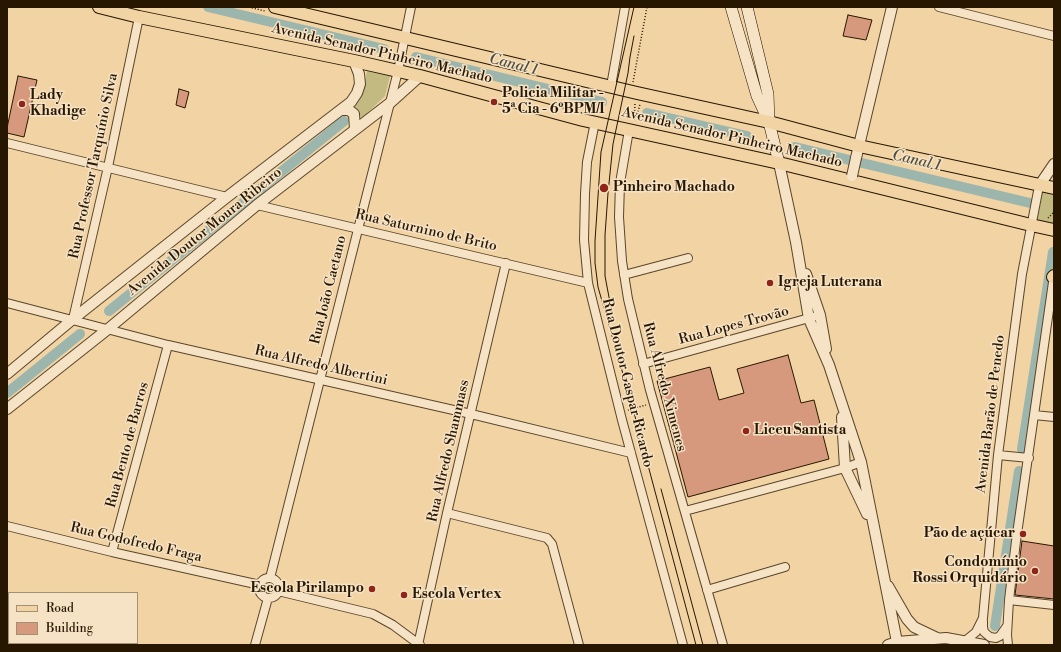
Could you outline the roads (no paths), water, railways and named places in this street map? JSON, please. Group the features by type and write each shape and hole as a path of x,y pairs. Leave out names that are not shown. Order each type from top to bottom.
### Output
{"main road":[{"name":"Avenida Senador Pinheiro Machado","path":"99,7 139,17 354,61 398,68 420,76 595,122 632,126 779,163 852,178 1054,230"},
{"name":"Avenida Senador Pinheiro Machado","path":"275,7 404,40 611,86 636,98 769,122 858,152 1038,191 1054,188"},
{"path":"731,7 757,96 769,122"},
{"path":"747,7 768,94 769,122 779,163"}],"street":[{"name":"Rua João Caetano","path":"270,578 390,103 410,7"},
{"path":"611,86 625,7"},
{"path":"852,178 892,7"},
{"path":"939,7 1054,36"},
{"name":"Rua Professor Tarquínio Silva","path":"76,320 139,17"},
{"name":"Avenida Doutor Moura Ribeiro","path":"7,374 227,197 351,102 357,93 360,84 359,74 354,61"},
{"name":"Avenida Doutor Moura Ribeiro","path":"7,409 258,205 355,128 390,103 420,76"},
{"path":"342,110 349,110 354,114 355,128"},
{"name":"Rua Doutor Gaspar Ricardo","path":"595,122 587,162 585,194 584,240 588,283 631,453 683,645"},
{"name":"Rua Alfredo Ximenes","path":"632,126 620,183 619,217 619,233 628,300 643,364 723,645"},
{"path":"7,143 227,197"},
{"path":"779,163 796,242 809,319 829,365 861,462 884,579 890,644 946,638 984,645"},
{"path":"1038,191 1054,164"},
{"name":"Avenida Barão de Penedo","path":"965,641 976,632 983,618 998,455 1022,274 1038,191"},
{"name":"Rua Saturnino de Brito","path":"258,205 588,283"},
{"path":"796,242 820,315 829,365"},
{"path":"624,275 688,258"},
{"name":"Rua Alfredo Shammass","path":"419,645 447,513 506,263"},
{"path":"1008,645 1007,635 1009,600 1054,276"},
{"name":"Rua Alfredo Albertini","path":"7,303 168,344 471,414 631,453"},
{"name":"Rua Lopes Trovão","path":"643,364 820,315"},
{"name":"Rua Bento de Barros","path":"112,552 168,344"},
{"path":"842,405 845,468 873,527"},
{"path":"1034,415 1054,417"},
{"path":"998,455 1028,458"},
{"path":"685,511 845,468 861,462"},
{"path":"447,513 547,538 552,544 579,645"},
{"name":"Rua Godofredo Fraga","path":"7,526 112,552 260,585"},
{"path":"707,590 785,567"},
{"path":"270,578 277,583 278,591 274,596 268,598 261,593 260,585 264,580 270,578"},
{"path":"884,579 907,619 918,629 937,639"},
{"path":"278,591 373,614 393,625 419,645"},
{"path":"255,645 268,598"},
{"path":"1009,600 1054,605"},
{"path":"983,618 982,627 986,635 990,637 996,638 1000,636 1008,625"}],"waterway":[{"name":"Canal 1","path":"208,7 384,49"},
{"name":"Canal 1","path":"416,57 602,102"},
{"name":"Canal 1","path":"647,113 747,136"},
{"path":"109,311 344,121"},
{"name":"Canal 1","path":"795,147 1030,203"},
{"path":"1022,449 1053,252"},
{"path":"7,393 80,334"},
{"path":"995,626 1019,471"}],"tram line":[{"path":"634,7 601,152 595,263 598,287 633,409 696,645"},
{"path":"612,313 605,276 605,235 608,193 613,144 634,36"},
{"path":"661,489 703,645"}],"place":[{"name":"Policia Militar - 5ª Cia - 6ºBPM/I","path":"494,102"},
{"name":"Lady Khadige","path":"22,104"},
{"name":"Pinheiro Machado","path":"604,188"},
{"name":"Igreja Luterana","path":"770,283"},
{"name":"Liceu Santista","path":"746,431"},
{"name":"Pão de açúcar","path":"1023,534"},
{"name":"Condomínio Rossi Orquidário","path":"1035,571"},
{"name":"Escola Pirilampo","path":"372,589"},
{"name":"Escola Vertex","path":"404,595"}]}
